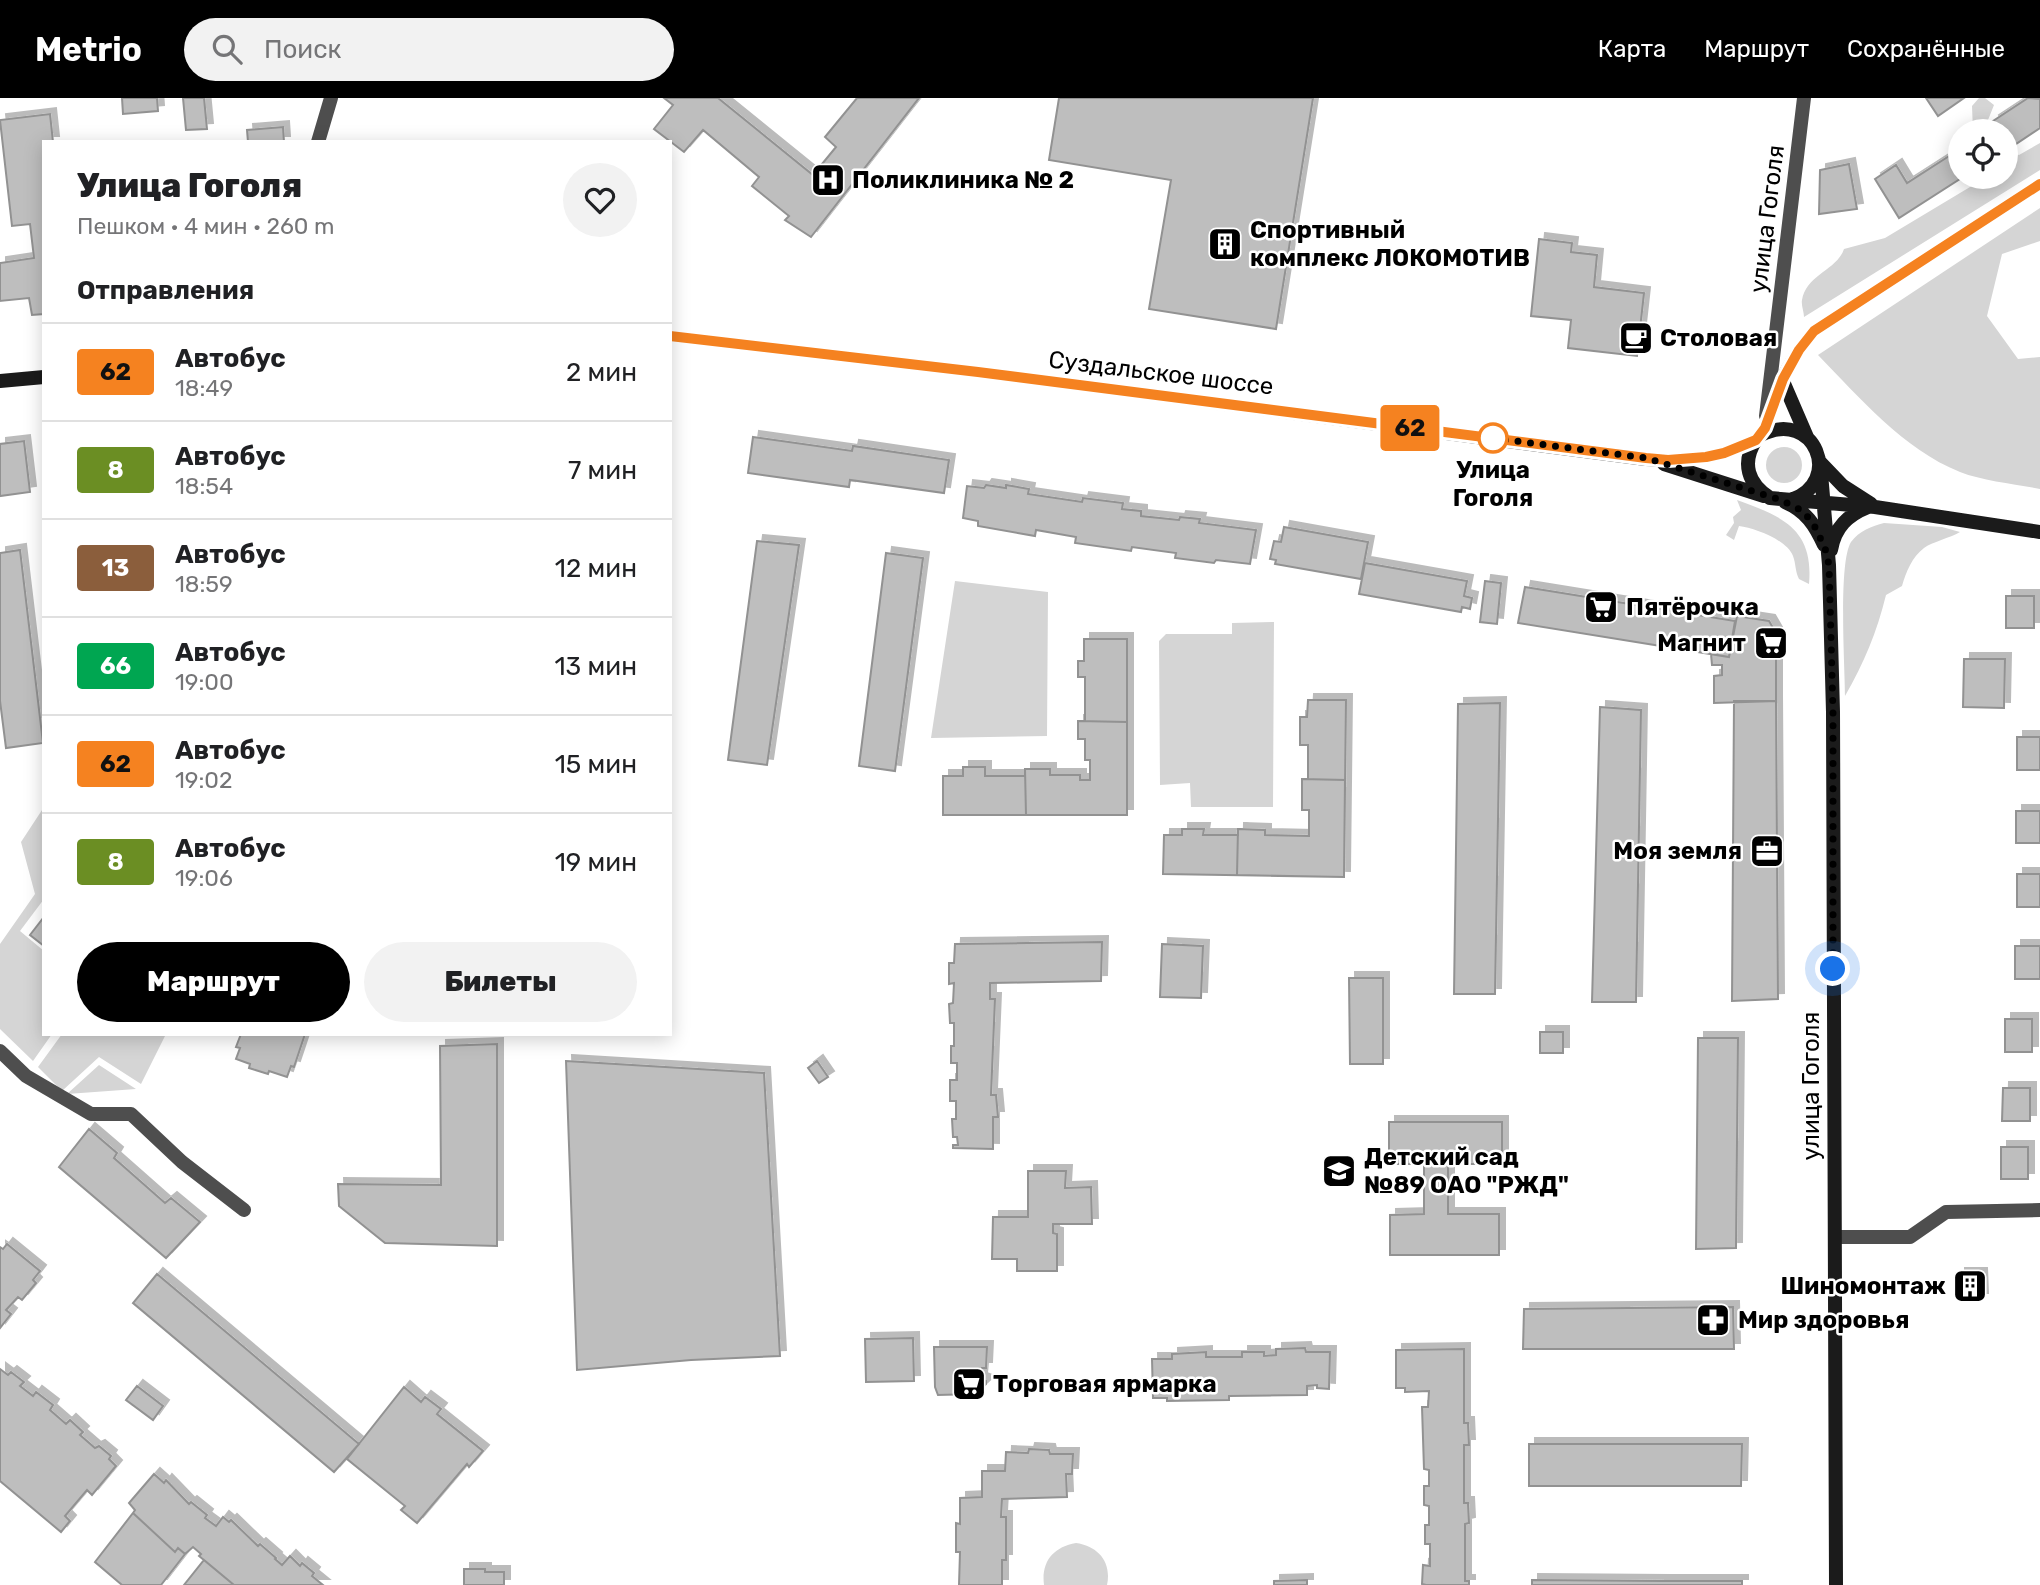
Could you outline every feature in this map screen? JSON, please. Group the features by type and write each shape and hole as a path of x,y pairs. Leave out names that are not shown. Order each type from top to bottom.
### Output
{"main road":[{"path":"1829,565 1825,548 1814,525 1803,511 1752,482 1748,471 1747,460 1799,350 1814,331 2040,184"},
{"name":"Суздальское шоссе","path":"672,335 1646,458 1678,460 1706,457 1724,453 1760,434"},
{"path":"0,381 42,377"},
{"name":"улица Гоголя","path":"1783,379 1807,437"},
{"path":"1760,434 1772,429 1797,431 1807,437 1816,449 1820,462 1814,483 1808,492 1780,500"},
{"name":"Суздальское шоссе","path":"1646,458 1780,500 1873,506 2040,532"},
{"name":"улица Гоголя","path":"1820,462 1829,565 1833,712 1836,1585"},
{"name":"Суздальское шоссе","path":"1820,462 1843,486 1873,506"},
{"path":"1829,565 1831,546 1840,526 1854,513 1873,506"}],"street":[{"path":"319,140 331,98"},
{"name":"улица Гоголя","path":"1760,434 1774,346 1804,98"},
{"name":"улица Гоголя","path":"1774,346 1783,379"},
{"path":"0,1051 26,1076 91,1114 131,1114 182,1162 244,1210"},
{"path":"1835,1237 1910,1237 1946,1212 2040,1210"}],"shaded area":[{"path":"1979,98 1985,98 1994,105 1988,119 1973,119 1972,106"},
{"path":"2040,143 2040,170 2018,184 2018,155"},
{"path":"1967,189 2009,189 1804,317 1802,302 1809,284 1835,262 1844,249 1885,238"},
{"path":"2040,208 2040,241 2002,254 1987,316 2018,359 2040,357 2040,489 1979,478 1939,462 1883,421 1818,355"},
{"path":"1784,447 1797,452 1802,465 1797,478 1784,483 1771,478 1766,465 1771,452"},
{"path":"1737,500 1780,519 1800,537 1809,565 1809,584 1799,579 1790,550 1777,540 1762,532 1739,526 1734,540 1726,535 1734,523 1733,517 1741,510"},
{"path":"1884,523 1942,527 1960,532 1924,548 1910,565 1902,586 1886,595 1869,647 1845,696 1843,592 1847,553 1851,542 1858,535 1870,527"},
{"path":"955,581 1048,592 1047,736 931,738"},
{"path":"1274,622 1273,807 1191,807 1190,783 1160,785 1159,641 1166,634 1232,634 1232,623"},
{"path":"42,810 42,902 20,931 42,949 42,1036 51,1036 33,1061 0,1029 0,944 35,894 21,842"},
{"path":"61,1036 165,1036 141,1084 99,1057 62,1091 38,1067"},
{"path":"99,1065 136,1089 67,1094"},
{"path":"1076,1543 1091,1548 1102,1556 1107,1569 1107,1585 1044,1585 1044,1569 1050,1557 1061,1548"}],"building":[{"path":"122,98 157,98 158,111 123,114"},
{"path":"183,98 204,98 207,129 186,130"},
{"path":"664,98 718,98 813,175 836,147 825,137 857,98 919,98 811,237 785,220 789,216 752,186 759,177 703,130 684,152 672,140 654,129 673,105"},
{"name":"Спортивный комплекс ЛОКОМОТИВ","path":"1059,98 1313,98 1276,329 1149,309 1171,180 1049,160"},
{"path":"1926,98 1964,98 1938,116"},
{"path":"2028,98 2040,99 2040,128 2018,143 2018,119 1996,119"},
{"path":"50,114 53,140 42,140 42,314 32,315 29,298 0,301 0,263 34,258 30,224 12,226 0,120"},
{"path":"283,127 284,140 248,140 247,130"},
{"path":"1948,157 1948,187 1899,218 1875,179 1896,165 1907,183"},
{"path":"1849,164 1857,209 1819,214 1820,170"},
{"path":"1539,239 1572,243 1571,252 1597,255 1594,287 1644,293 1637,356 1568,348 1571,320 1531,316"},
{"path":"753,437 852,451 853,446 949,460 944,493 850,480 849,487 748,473"},
{"path":"24,441 30,492 0,496 0,444"},
{"path":"986,485 1029,489 1028,494 1082,502 1083,498 1123,503 1122,509 1141,511 1141,516 1200,519 1199,523 1256,530 1250,564 1175,558 1176,553 1132,547 1131,551 1075,543 1076,537 1036,530 1035,536 978,526 978,521 963,518 967,486 984,488"},
{"path":"1284,527 1368,542 1361,579 1275,564 1276,560 1270,559 1274,541 1281,542"},
{"path":"757,541 799,545 767,765 728,760"},
{"path":"20,550 42,735 42,743 6,748 0,701 0,553"},
{"path":"886,553 923,558 895,771 859,766"},
{"path":"1365,563 1467,581 1464,596 1472,598 1470,609 1462,607 1461,612 1359,594"},
{"path":"1485,581 1501,583 1497,624 1480,622"},
{"path":"1525,587 1735,621 1729,657 1518,623"},
{"path":"2006,596 2034,596 2034,628 2006,628"},
{"path":"1737,616 1769,621 1776,633 1776,701 1714,703 1714,676 1722,675 1722,665 1712,665 1711,654 1729,657"},
{"path":"1084,639 1127,639 1127,815 943,815 943,776 963,776 963,767 985,767 985,776 1025,776 1025,769 1050,769 1050,775 1080,775 1080,780 1090,780 1090,760 1085,760 1085,739 1078,739 1078,721 1085,721 1085,677 1078,677 1078,661 1084,661"},
{"path":"1964,659 2005,659 2004,708 1963,707"},
{"path":"1308,700 1346,700 1344,877 1163,874 1164,835 1182,835 1182,829 1204,829 1203,835 1238,835 1238,829 1265,830 1265,835 1309,836 1309,810 1302,810 1302,779 1308,779 1308,745 1300,745 1300,717 1307,717"},
{"path":"1734,701 1776,701 1778,999 1732,1001"},
{"path":"1500,703 1495,994 1454,994 1458,704"},
{"path":"1600,707 1641,710 1636,1002 1592,1002"},
{"path":"1078,721 1127,722 1127,815 1026,815 1025,769 1050,769 1050,775 1080,775 1080,780 1090,780 1090,760 1085,760 1085,739 1078,739"},
{"path":"2017,737 2040,737 2040,770 2017,770"},
{"path":"1302,779 1345,780 1344,877 1237,875 1238,829 1265,830 1265,835 1309,836 1309,810 1302,810"},
{"path":"2016,811 2040,811 2040,843 2016,843"},
{"path":"2017,874 2040,874 2040,907 2017,907"},
{"path":"42,920 42,944 30,935"},
{"path":"1102,942 1101,981 990,983 990,999 995,999 991,1095 996,1095 998,1117 993,1117 993,1149 953,1148 953,1145 958,1145 957,1137 953,1137 952,1119 956,1119 956,1101 950,1101 950,1080 957,1080 957,1063 951,1063 954,1023 950,1023 949,1004 953,1003 954,983 949,984 949,963 954,963 955,944"},
{"path":"1162,944 1203,946 1201,998 1160,997"},
{"path":"2015,946 2040,946 2040,979 2015,979"},
{"path":"1349,978 1383,978 1383,1064 1350,1064"},
{"path":"2005,1019 2032,1019 2032,1052 2005,1052"},
{"path":"1540,1032 1563,1032 1563,1053 1540,1053"},
{"path":"240,1036 304,1036 294,1067 291,1066 287,1077 249,1068 250,1064 236,1059 240,1048 236,1047"},
{"path":"1698,1038 1738,1038 1736,1248 1696,1249"},
{"path":"497,1044 497,1246 385,1243 339,1206 338,1184 441,1185 440,1046"},
{"path":"566,1061 764,1073 780,1356 691,1360 577,1370"},
{"path":"817,1061 828,1077 819,1083 808,1068"},
{"path":"2003,1088 2030,1088 2030,1121 2002,1121"},
{"path":"1389,1122 1502,1122 1502,1164 1448,1164 1448,1214 1499,1214 1499,1255 1390,1255 1390,1215 1424,1214 1424,1164 1389,1164"},
{"path":"89,1129 117,1153 114,1158 165,1203 171,1198 200,1222 166,1258 59,1167"},
{"path":"2001,1147 2028,1147 2028,1179 2001,1179"},
{"path":"1028,1171 1066,1171 1065,1188 1091,1187 1092,1224 1053,1224 1053,1233 1057,1234 1057,1271 1017,1271 1017,1259 992,1259 993,1217 1028,1217"},
{"path":"7,1244 40,1271 33,1280 36,1283 22,1300 18,1297 6,1310 11,1314 0,1328 0,1247 3,1249"},
{"path":"157,1274 359,1444 334,1472 133,1303"},
{"name":"Шиномонтаж","path":"1959,1274 1981,1274 1982,1299 1959,1299"},
{"path":"1733,1307 1734,1349 1523,1349 1524,1309"},
{"path":"913,1338 914,1381 866,1382 865,1339"},
{"path":"934,1347 987,1347 986,1368 982,1368 981,1379 986,1381 986,1384 975,1394 938,1395 935,1387"},
{"path":"1305,1348 1306,1352 1330,1352 1329,1389 1317,1388 1317,1385 1307,1386 1307,1395 1229,1396 1229,1400 1167,1401 1167,1398 1153,1398 1152,1359 1172,1359 1172,1354 1206,1352 1206,1357 1242,1357 1242,1352 1264,1352 1264,1356 1276,1355 1276,1349"},
{"path":"1464,1349 1464,1423 1468,1423 1469,1445 1464,1445 1464,1503 1468,1503 1469,1523 1465,1524 1465,1581 1469,1581 1469,1585 1426,1585 1422,1584 1423,1565 1430,1566 1430,1544 1425,1544 1429,1506 1424,1505 1424,1486 1429,1486 1429,1470 1424,1469 1422,1407 1428,1407 1429,1391 1405,1392 1405,1388 1396,1388 1396,1350"},
{"path":"0,1369 8,1375 11,1372 24,1382 20,1386 33,1396 36,1392 53,1405 50,1410 66,1424 70,1420 83,1432 80,1435 95,1448 99,1446 111,1456 109,1459 116,1466 92,1495 87,1490 65,1516 70,1521 61,1532 0,1481"},
{"path":"137,1386 163,1406 153,1420 126,1400"},
{"path":"404,1387 421,1402 425,1397 441,1409 437,1414 483,1451 469,1467 467,1464 417,1523 401,1510 405,1506 347,1459"},
{"path":"1529,1444 1742,1444 1741,1486 1529,1486"},
{"path":"1029,1449 1049,1450 1050,1454 1073,1454 1072,1474 1066,1474 1067,1497 1002,1499 1001,1517 1006,1517 1006,1560 1002,1560 1002,1585 959,1585 960,1552 956,1552 956,1523 960,1524 960,1498 982,1497 982,1471 1005,1471 1006,1452 1028,1453"},
{"path":"154,1474 164,1483 166,1480 216,1526 223,1517 229,1522 231,1520 282,1565 290,1556 300,1566 302,1563 314,1573 312,1576 323,1585 234,1585 199,1556 201,1554 193,1547 185,1554 178,1548 175,1552 133,1513 135,1510 129,1503"},
{"path":"133,1513 175,1552 178,1548 185,1554 161,1585 122,1585 95,1562"},
{"path":"204,1560 234,1585 184,1585"},
{"path":"464,1569 504,1572 504,1585 464,1585"},
{"path":"1307,1580 1307,1585 1274,1585 1274,1581"},
{"path":"1532,1580 1742,1581 1742,1585 1532,1585"}],"bus line":[{"name":"62","path":"672,336 978,372 1646,458 1668,460 1706,457 1724,453 1756,440 1761,435 1783,379 1799,350 1814,331 2040,184"}],"place":[{"name":"Поликлиника № 2","path":"828,180"},
{"name":"Спортивный комплекс ЛОКОМОТИВ","path":"1225,244"},
{"name":"Столовая","path":"1636,338"},
{"name":"Улица Гоголя","path":"1493,438"},
{"name":"Пятёрочка","path":"1601,607"},
{"name":"Магнит","path":"1771,643"},
{"name":"Моя земля","path":"1767,851"},
{"name":"Детский сад №89 ОАО \"РЖД\"","path":"1339,1171"},
{"name":"Шиномонтаж","path":"1970,1286"},
{"name":"Мир здоровья","path":"1713,1320"},
{"name":"Торговая ярмарка","path":"969,1384"}],"route":[{"path":"1493,438 1646,458 1781,500 1803,511 1814,525 1825,548 1829,565 1833,712 1833,969"}]}
